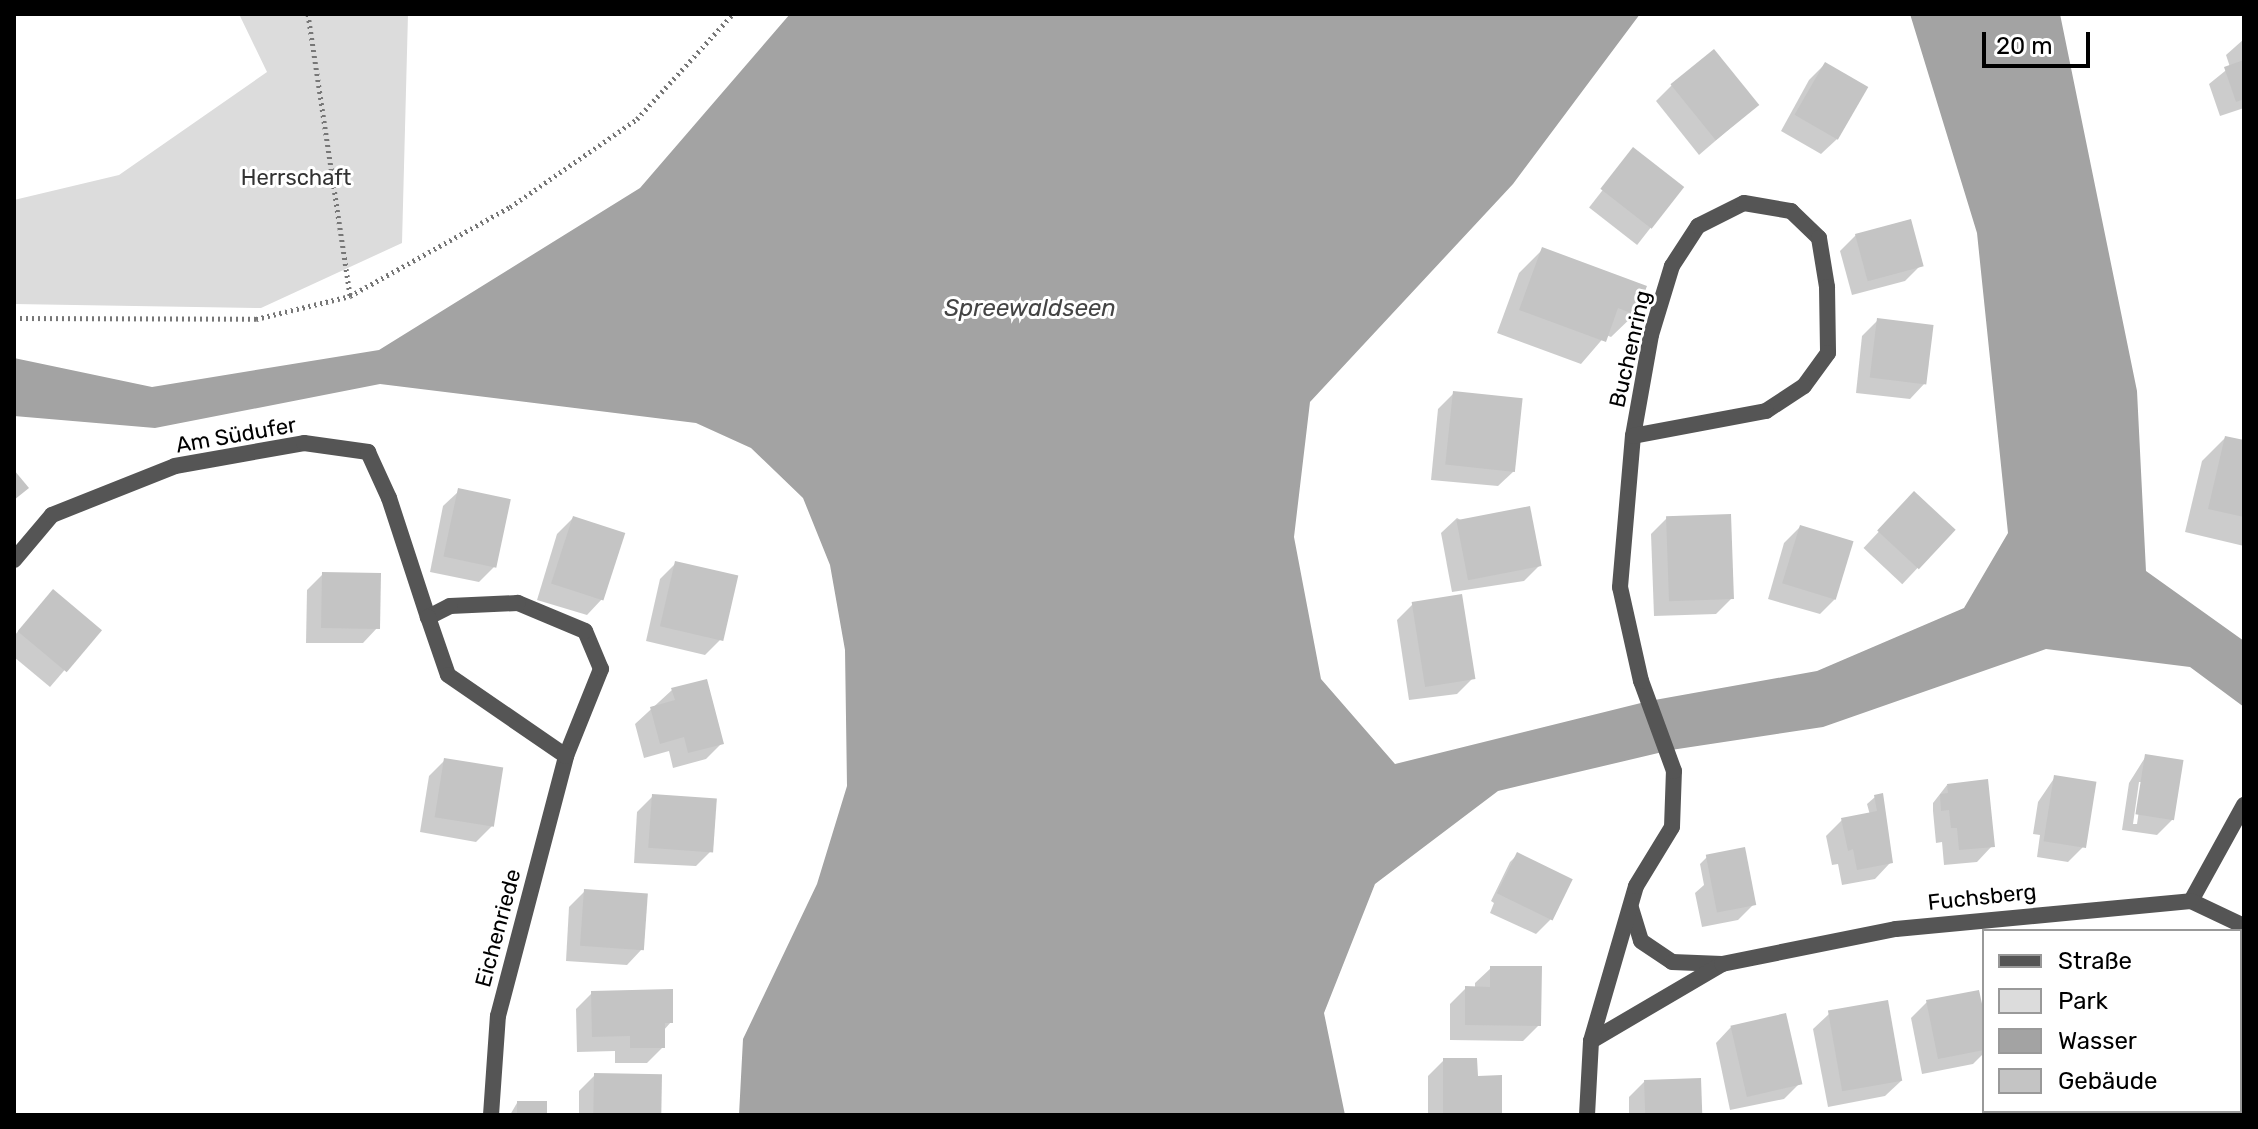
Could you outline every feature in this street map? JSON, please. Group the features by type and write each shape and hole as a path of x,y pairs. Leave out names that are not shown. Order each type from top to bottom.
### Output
{"street":[{"name":"Buchenring","path":"1631,908 1636,886 1672,827 1674,771 1641,681 1620,587 1633,436 1651,335 1672,266 1698,226 1744,203 1791,211 1819,238 1827,287 1828,353 1804,386 1766,411 1633,436"},
{"name":"Am Südufer","path":"14,560 52,515 175,466 304,443 368,452 389,498 428,617"},
{"name":"Eichenriede","path":"428,617 450,606 518,603 585,631 601,669 566,756 498,1016 491,1115"},
{"path":"428,617 448,675 566,756"},
{"path":"2244,805 2191,901 2244,926"},
{"name":"Fuchsberg","path":"1631,908 1641,941 1672,962 1722,964 1896,929 2191,901"},
{"path":"1587,1115 1591,1041 1631,908"},
{"name":"Fuchsberg","path":"1591,1041 1722,964"}],"path":[{"path":"308,14 350,296"},
{"path":"14,318 256,319 350,296 510,207 637,119 733,14"}],"green space":[{"name":"Herrschaft","path":"239,14 408,14 402,243 261,308 14,304 14,200 119,175 267,72"}],"water":[{"name":"Spreewaldseen","path":"790,14 1640,14 1513,184 1310,402 1294,537 1321,679 1395,764 1649,701 1817,671 1964,608 2008,533 1977,233 1910,14 2060,14 2137,391 2146,571 2244,641 2244,707 2190,667 2046,649 1823,727 1671,750 1498,791 1375,884 1324,1013 1345,1115 739,1115 743,1039 817,884 847,786 845,650 830,565 803,498 751,448 696,423 380,384 155,428 14,416 14,358 152,387 379,350 640,188"}],"building":[{"path":"1714,49 1759,105 1716,140 1670,84"},
{"path":"2244,60 2244,99 2236,102 2224,67"},
{"path":"1825,62 1868,87 1838,140 1794,115"},
{"path":"1633,147 1684,187 1652,229 1600,189"},
{"path":"1911,219 1924,266 1868,281 1855,234"},
{"path":"1542,247 1647,286 1636,315 1618,308 1606,342 1519,310"},
{"path":"1877,318 1934,325 1926,384 1870,378"},
{"path":"1453,391 1523,398 1515,472 1445,465"},
{"path":"2225,436 2244,440 2244,517 2208,509"},
{"path":"14,470 29,488 14,500"},
{"path":"458,488 511,499 496,568 443,556"},
{"path":"1914,491 1956,530 1919,569 1877,530"},
{"path":"1530,506 1542,566 1468,580 1456,520"},
{"path":"1731,514 1734,599 1669,601 1666,516"},
{"path":"573,516 625,533 603,601 551,584"},
{"path":"1800,525 1854,541 1836,600 1782,583"},
{"path":"675,561 738,576 723,641 660,626"},
{"path":"322,572 381,573 380,629 321,628"},
{"path":"53,589 102,630 67,672 18,631"},
{"path":"1462,594 1475,679 1425,687 1412,602"},
{"path":"707,679 724,744 688,753 684,737 660,744 650,707 675,700 671,688"},
{"path":"2145,754 2184,760 2174,820 2135,814"},
{"path":"444,758 503,767 494,827 435,817"},
{"path":"2054,775 2096,782 2086,848 2044,841"},
{"path":"1988,779 1995,847 1959,850 1957,828 1951,828 1949,810 1941,811 1940,794 1948,793 1947,784"},
{"path":"1883,793 1893,863 1857,870 1853,849 1848,851 1841,818 1877,811 1874,795"},
{"path":"652,794 717,799 713,852 648,848"},
{"path":"1745,847 1756,905 1717,913 1706,855"},
{"path":"1517,852 1573,879 1553,921 1497,893"},
{"path":"584,889 648,893 644,950 580,946"},
{"path":"1490,966 1542,966 1541,1026 1465,1025 1465,986 1490,987"},
{"path":"673,989 673,1023 665,1023 665,1048 630,1048 630,1036 592,1037 591,991"},
{"path":"1979,990 1982,1050 1938,1059 1926,1000"},
{"path":"1888,1000 1902,1081 1842,1091 1828,1011"},
{"path":"1786,1013 1802,1084 1747,1097 1730,1026"},
{"path":"1443,1058 1477,1058 1478,1076 1502,1075 1502,1115 1443,1115"},
{"path":"594,1073 662,1074 661,1115 593,1115"},
{"path":"1701,1078 1702,1115 1645,1115 1644,1080"},
{"path":"517,1101 547,1101 547,1115 517,1115"}]}
